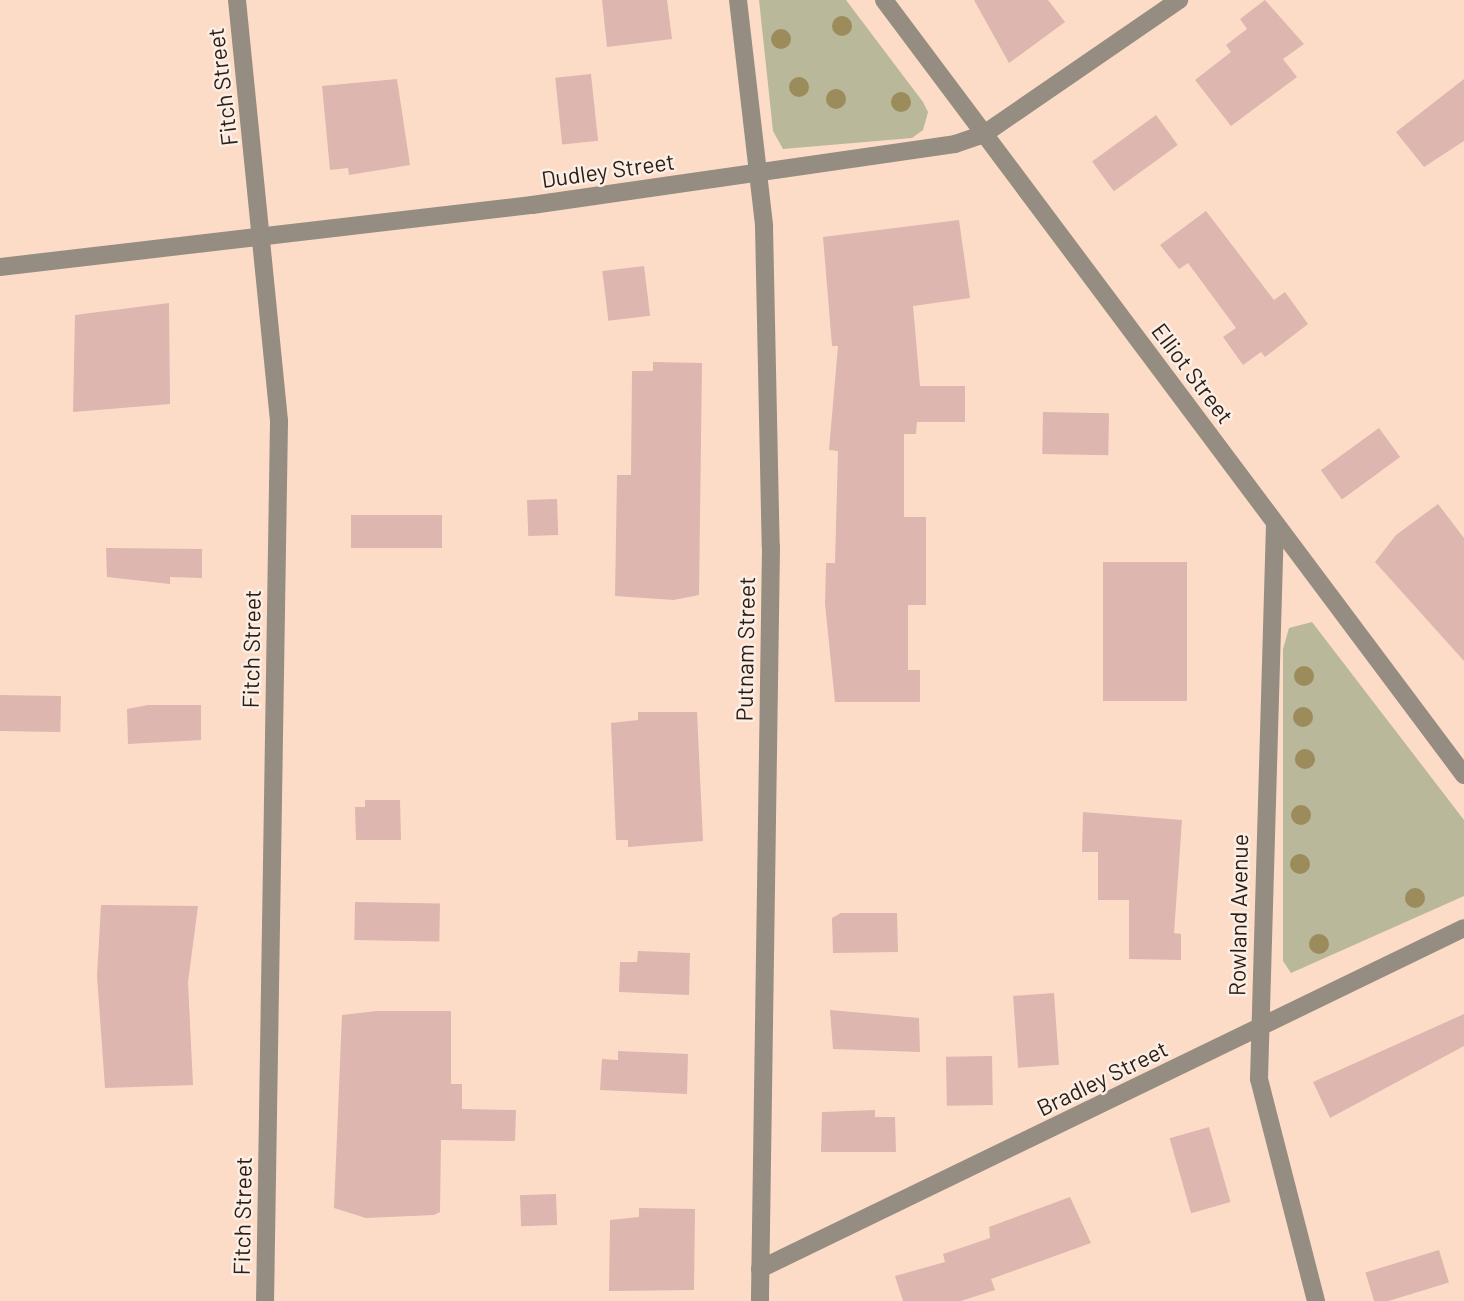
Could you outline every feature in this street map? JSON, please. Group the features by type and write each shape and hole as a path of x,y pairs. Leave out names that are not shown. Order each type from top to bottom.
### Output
{"street":[{"name":"Fitch Street","path":"237,0 264,235 279,422 265,1301"},
{"name":"Putnam Street","path":"738,0 764,226 771,547 760,1301"},
{"name":"Elliot Street","path":"884,0 1464,775"},
{"name":"Dudley Street","path":"0,267 757,175 955,144 984,134 1179,0"},
{"name":"Rowland Avenue","path":"1275,524 1259,1079 1316,1301"},
{"name":"Bradley Street","path":"760,1269 1464,928"}],"shaded area":[{"path":"759,0 846,0 923,102 928,112 923,130 912,138 783,149 773,131"},
{"path":"1312,622 1464,820 1464,896 1291,973 1283,961 1283,649 1289,628"}],"building":[{"path":"602,0 667,0 672,39 607,47"},
{"path":"974,0 1048,0 1065,22 1009,63"},
{"path":"1265,0 1304,44 1283,59 1297,77 1231,126 1195,80 1231,52 1226,45 1247,29 1240,19"},
{"path":"591,74 598,141 562,144 555,78"},
{"path":"397,79 410,165 349,175 348,168 330,170 322,86"},
{"path":"1464,79 1464,141 1424,167 1396,132"},
{"path":"1156,115 1178,145 1114,191 1092,161"},
{"path":"1206,211 1274,300 1285,292 1308,324 1265,357 1261,352 1243,365 1223,337 1236,328 1188,263 1179,269 1160,245"},
{"path":"959,220 970,298 913,306 920,386 965,386 965,422 917,422 916,434 904,434 904,517 926,517 926,605 908,605 908,670 920,670 920,702 835,702 825,604 826,563 835,563 838,451 829,450 838,346 832,346 823,237"},
{"path":"644,266 650,316 608,321 602,271"},
{"path":"169,303 170,404 73,412 75,315"},
{"path":"653,362 702,363 699,595 674,600 615,596 617,475 631,475 632,371 653,371"},
{"path":"1043,412 1109,413 1108,455 1042,454"},
{"path":"1379,428 1400,457 1342,499 1321,470"},
{"path":"557,499 558,535 528,536 527,500"},
{"path":"1438,504 1464,538 1464,661 1375,562 1396,535"},
{"path":"351,515 442,515 442,548 351,548"},
{"path":"106,548 202,549 202,578 170,577 170,584 107,577"},
{"path":"1103,562 1187,562 1187,701 1103,701"},
{"path":"0,695 61,696 60,732 0,731"},
{"path":"148,705 201,705 201,740 128,744 127,709"},
{"path":"638,712 697,712 703,841 628,847 628,840 616,840 611,723 638,720"},
{"path":"365,800 400,800 401,840 356,840 355,807 365,807"},
{"path":"1083,812 1182,820 1174,933 1181,934 1181,960 1129,959 1129,900 1098,900 1098,852 1082,852"},
{"path":"355,902 440,903 439,941 354,940"},
{"path":"101,905 198,906 188,982 193,1085 105,1088 97,976"},
{"path":"841,913 897,913 898,952 833,953 832,918"},
{"path":"638,951 690,953 689,995 619,992 620,962 637,962"},
{"path":"1054,993 1059,1065 1018,1068 1013,996"},
{"path":"830,1010 919,1018 920,1052 833,1049"},
{"path":"377,1011 451,1011 451,1084 462,1084 462,1109 516,1110 515,1141 441,1140 440,1212 434,1215 366,1218 334,1208 342,1015"},
{"path":"1464,1014 1464,1046 1330,1118 1313,1082"},
{"path":"618,1051 688,1054 687,1094 600,1090 602,1059 618,1060"},
{"path":"992,1056 993,1105 947,1106 946,1057"},
{"path":"875,1110 875,1117 895,1117 896,1152 821,1152 822,1112"},
{"path":"1209,1127 1230,1202 1191,1213 1170,1138"},
{"path":"556,1194 557,1225 521,1226 520,1195"},
{"path":"1070,1197 1091,1243 991,1279 995,1290 961,1301 903,1301 895,1276 945,1262 943,1254 990,1238 989,1227"},
{"path":"639,1208 695,1209 694,1290 609,1291 610,1220 639,1217"},
{"path":"1439,1250 1449,1283 1388,1301 1374,1301 1365,1273"}]}
